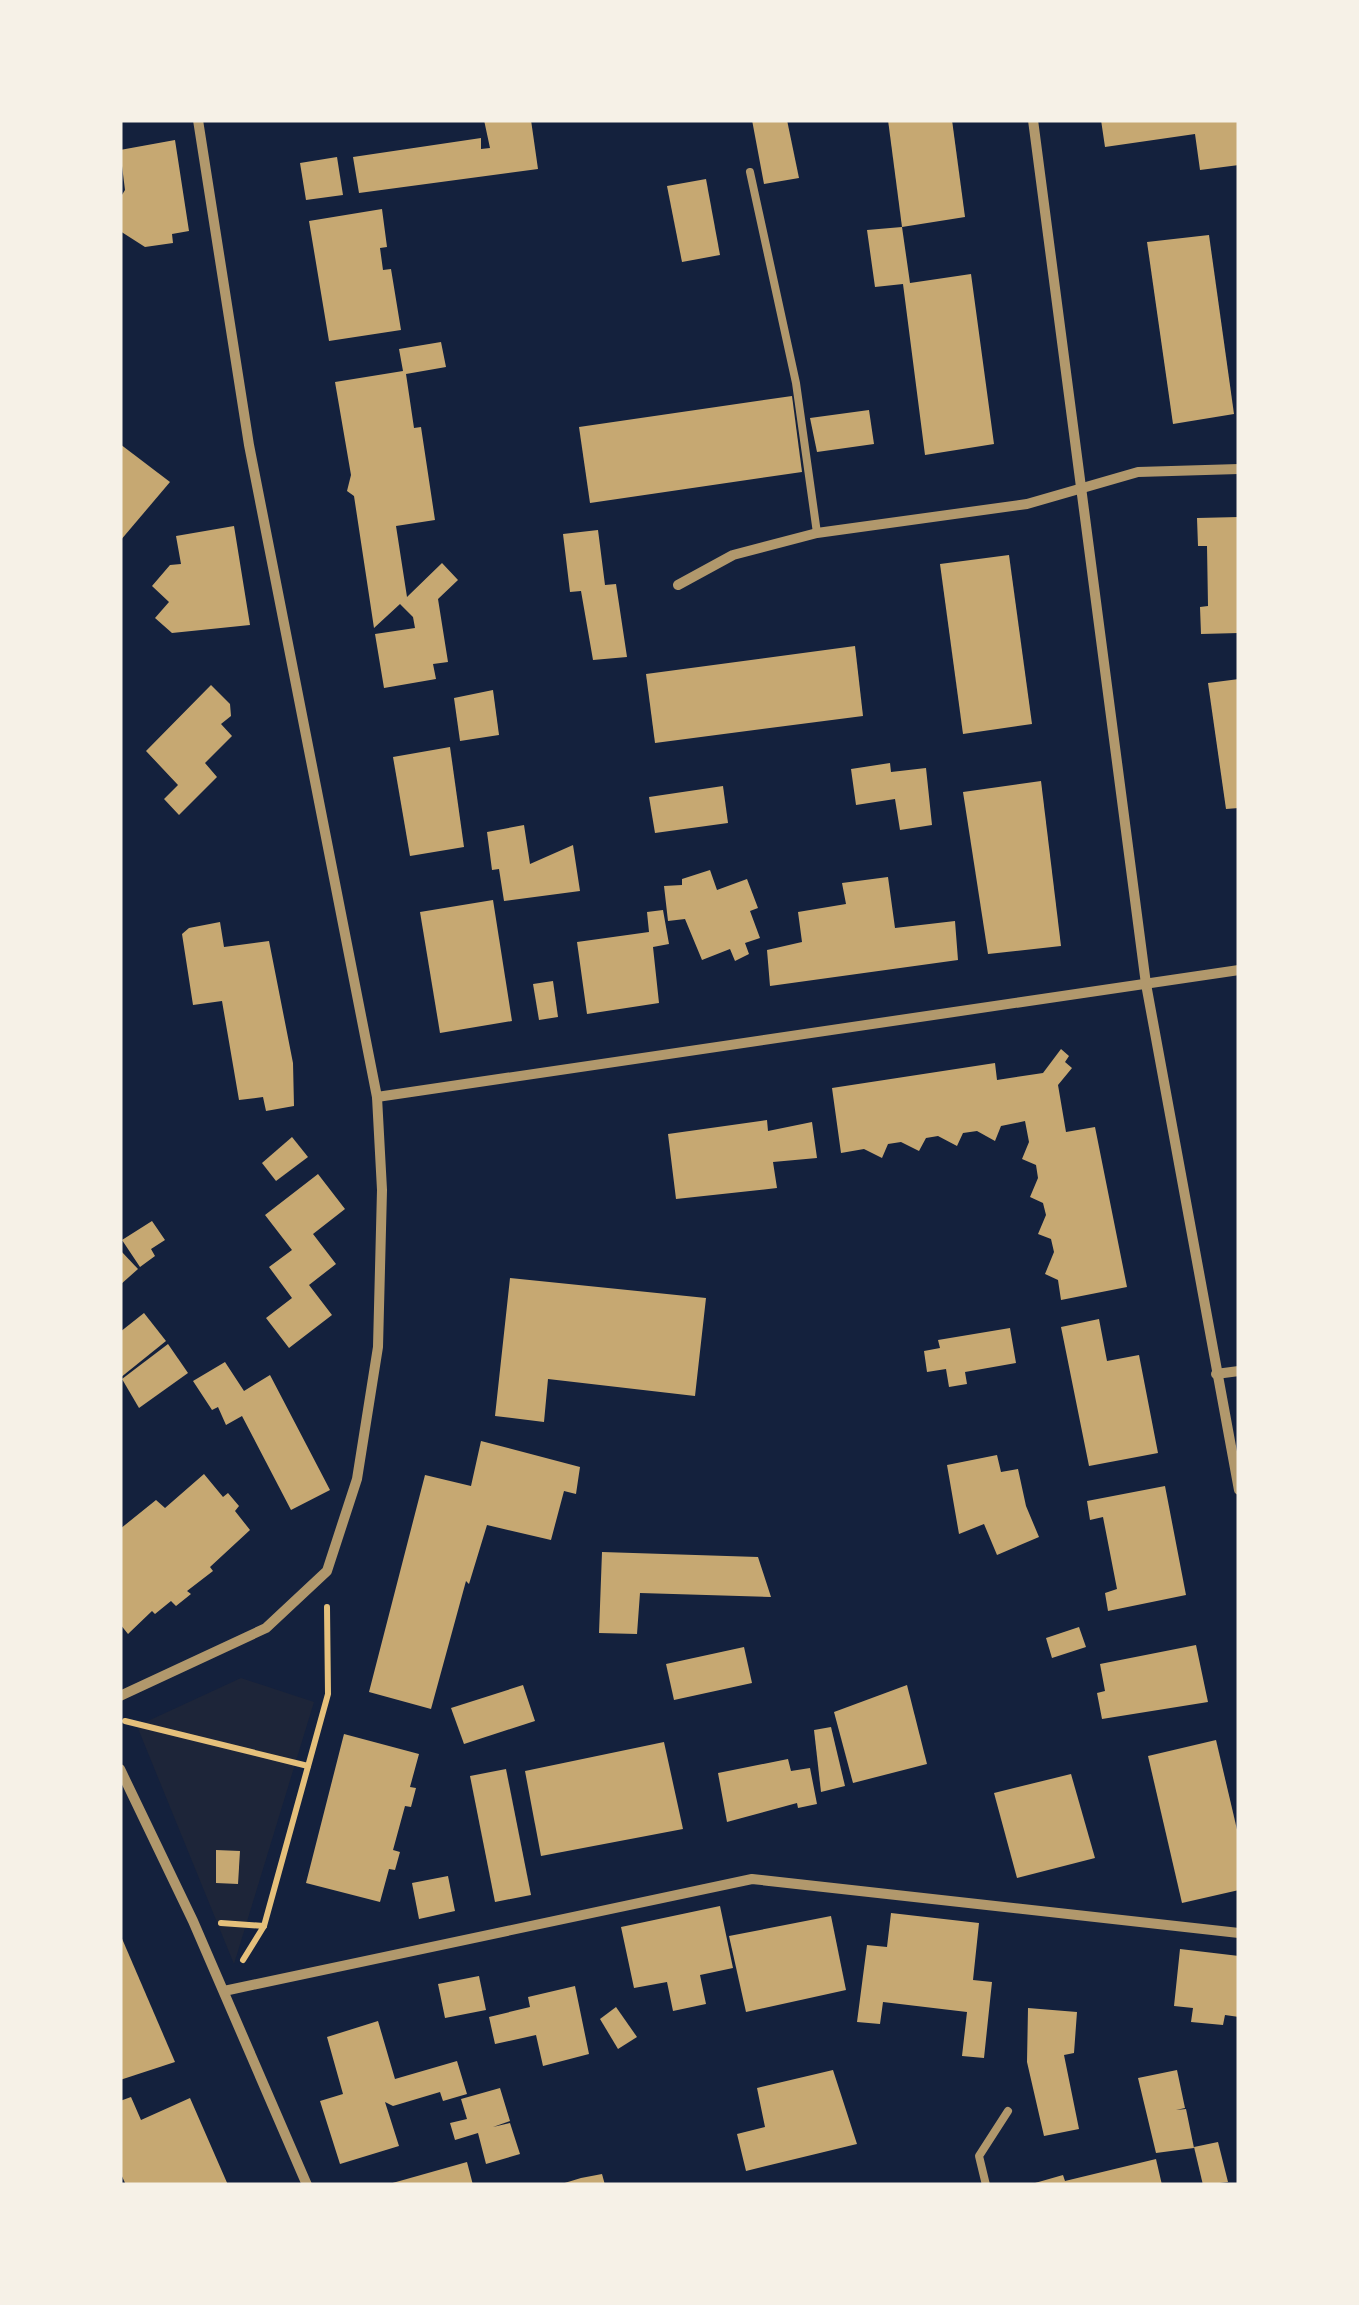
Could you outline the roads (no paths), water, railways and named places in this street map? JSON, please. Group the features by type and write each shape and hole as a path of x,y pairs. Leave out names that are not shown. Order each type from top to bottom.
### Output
{"street":[{"path":"120,1696 266,1628 327,1571 357,1479 378,1346 382,1190 377,1097 249,446 198,120"},
{"path":"1033,120 1146,984 1239,1490"},
{"path":"678,585 732,555 817,533 1026,504 1138,472 1239,469"},
{"path":"377,1097 1239,970"},
{"path":"1216,1374 1239,1371"},
{"path":"120,1768 193,1921 307,2185"},
{"path":"224,1991 752,1879 1239,1933"}],"lane":[{"path":"750,172 796,383 817,533"},
{"path":"986,2185 979,2156 1008,2111"}]}
